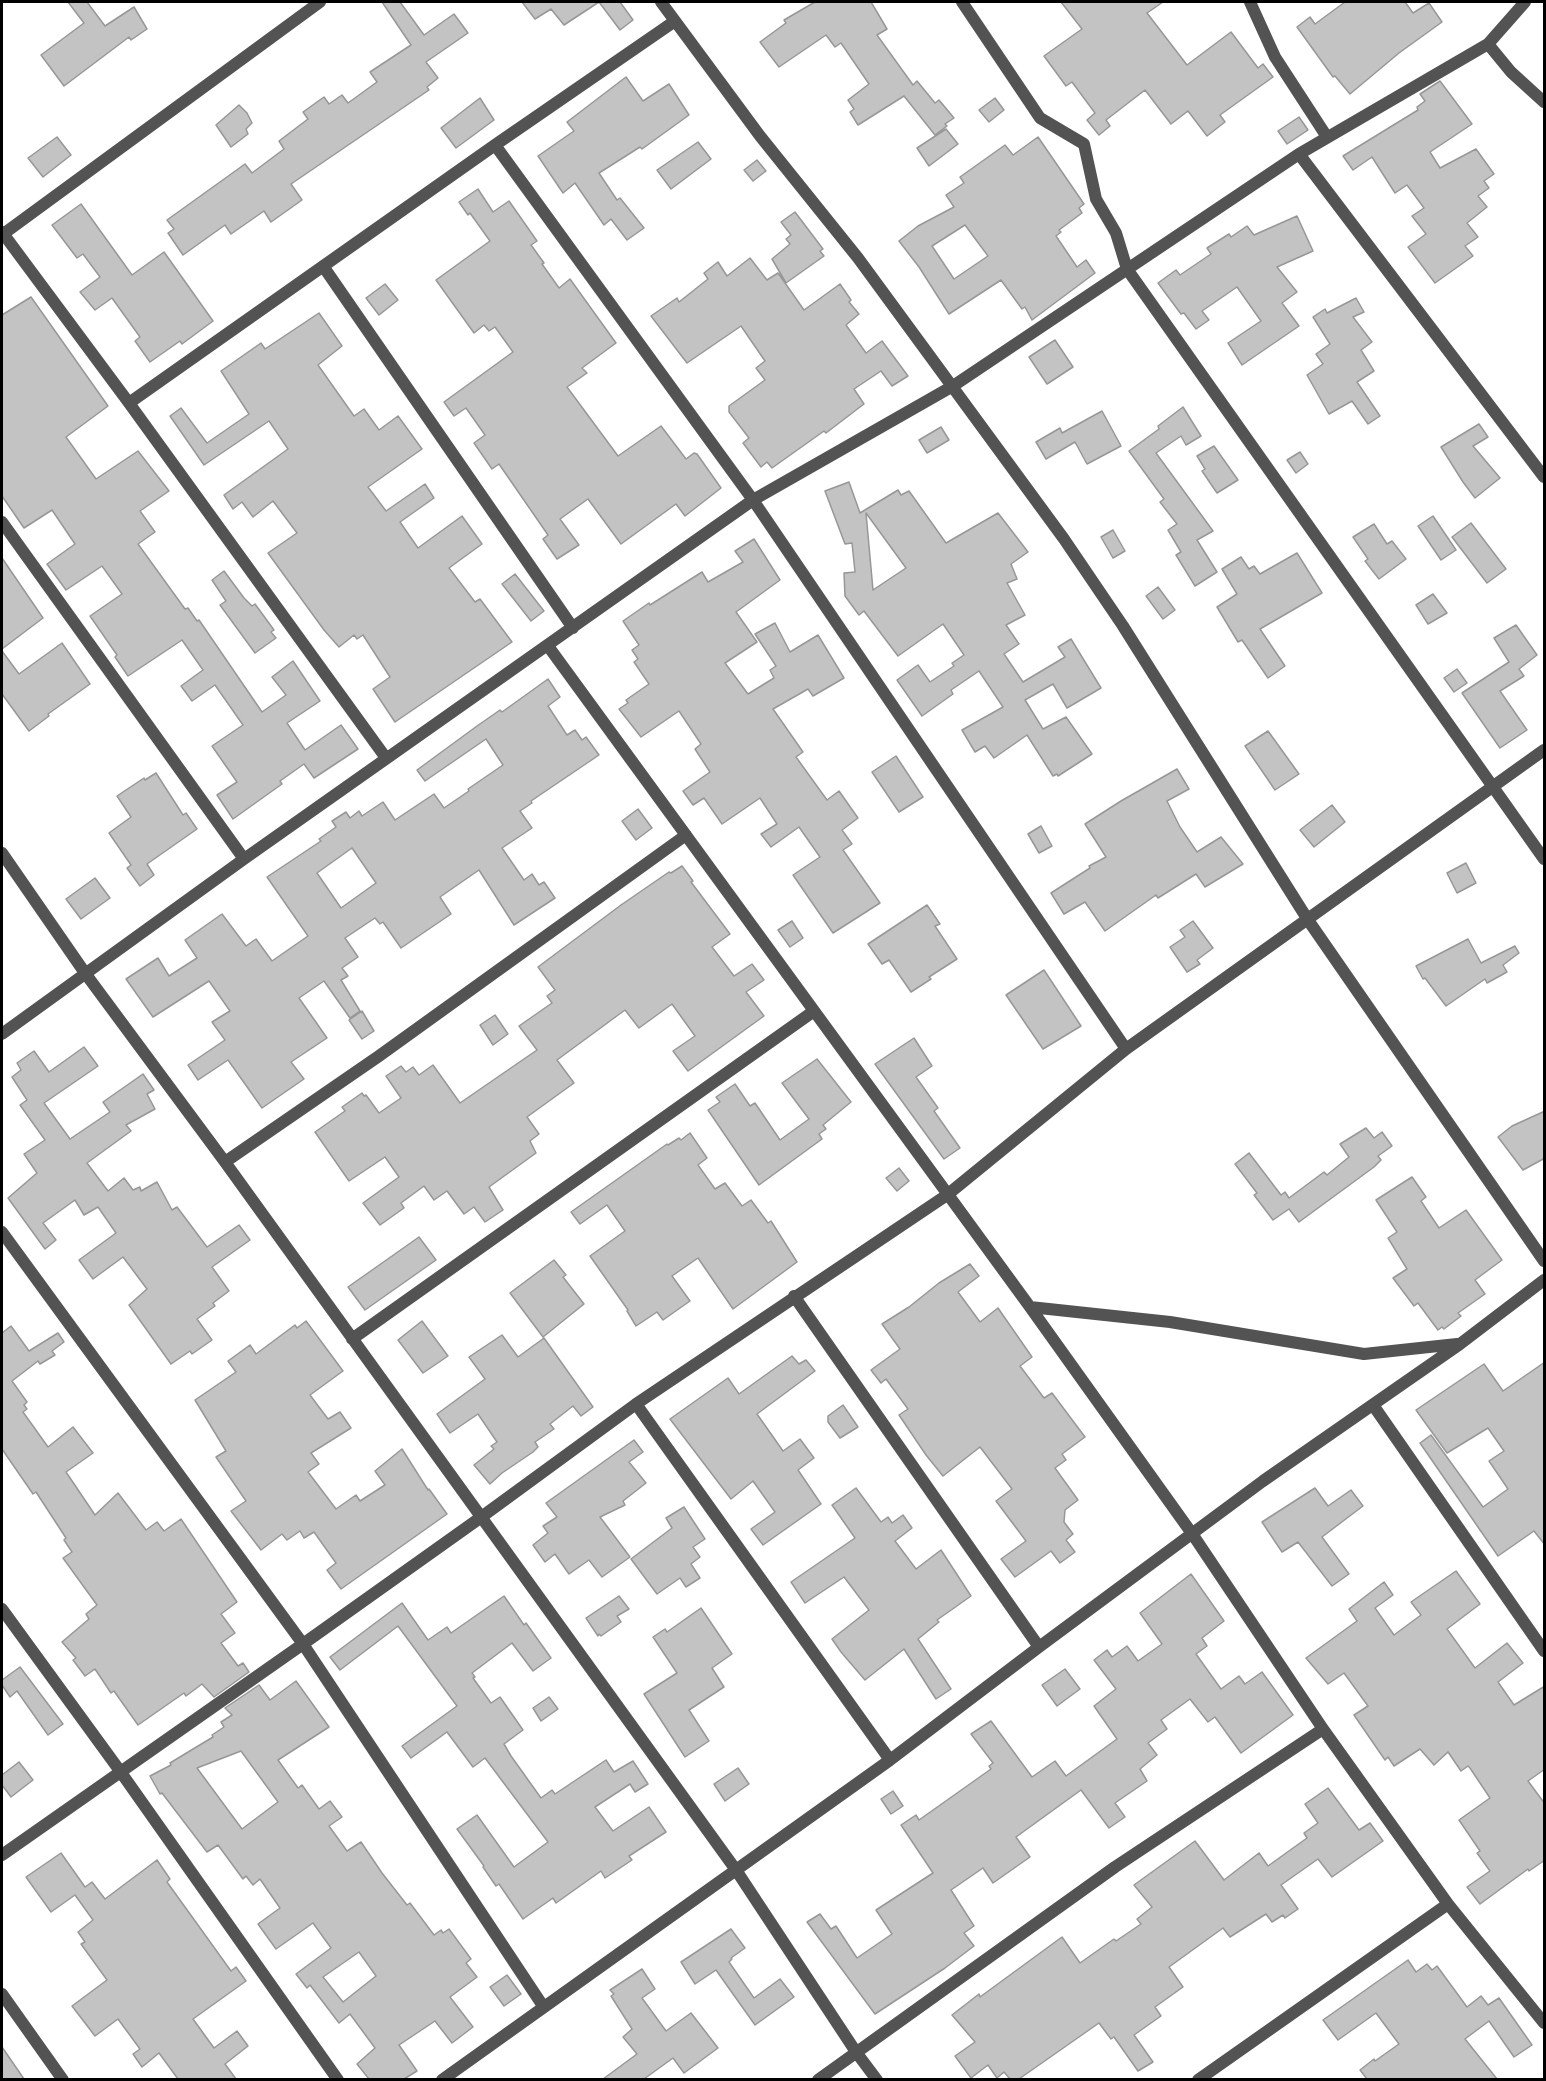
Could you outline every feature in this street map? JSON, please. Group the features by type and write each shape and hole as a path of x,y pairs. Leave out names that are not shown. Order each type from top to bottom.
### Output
{"street":[{"path":"320,2 2,234 129,403 386,758"},
{"path":"661,2 760,136 858,258 1064,539 1123,626 1308,920 1545,1261"},
{"path":"962,2 1040,118 1084,144 1096,199 1116,233 1126,269 1545,859"},
{"path":"1250,2 1275,57 1327,137"},
{"path":"2,1034 386,758 753,500 953,386 1299,154 1488,44 1525,2"},
{"path":"129,403 675,21"},
{"path":"1488,44 1511,72 1545,102"},
{"path":"495,145 753,500 1126,1049"},
{"path":"1299,154 1545,477"},
{"path":"323,266 573,628"},
{"path":"2,522 244,859"},
{"path":"548,646 1030,1307 1193,1535 1323,1729 1448,1904 1545,2023"},
{"path":"2,1855 303,1644 636,1404 947,1195 1126,1049 1545,750"},
{"path":"225,1162 379,1056 686,835"},
{"path":"2,853 85,973 225,1162 736,1870 856,2052 877,2079"},
{"path":"352,1339 814,1011"},
{"path":"2,1232 303,1644 543,2006"},
{"path":"442,2079 890,1760 1263,1481 1460,1344 1545,1280"},
{"path":"794,1296 1039,1647"},
{"path":"1030,1307 1170,1322 1364,1354 1460,1344"},
{"path":"636,1404 890,1760"},
{"path":"1373,1405 1545,1651"},
{"path":"2,1609 338,2079"},
{"path":"818,2079 1115,1868 1323,1729"},
{"path":"1198,2079 1448,1904"},
{"path":"2,1994 63,2079"}],"building":[{"path":"68,2 87,2 105,26 134,7 147,29 131,40 129,37 64,86 41,55 84,23"},
{"path":"382,2 400,2 424,35 454,14 468,33 426,62 438,78 427,87 429,90 291,184 302,200 271,222 264,211 231,234 225,225 183,255 168,233 174,229 167,220 245,164 252,173 284,149 279,141 308,119 303,112 324,97 329,104 342,95 348,103 377,82 370,72 411,45"},
{"path":"522,2 599,2 564,25 551,9 535,19"},
{"path":"599,2 620,2 633,20 620,30"},
{"path":"815,2 871,2 887,29 877,35 913,85 917,81 935,103 939,100 954,118 945,124 947,126 935,135 904,96 858,125 850,112 854,109 848,100 869,84 841,43 835,47 826,35 779,67 760,42 786,23 784,20"},
{"path":"1061,2 1163,2 1147,13 1187,65 1231,32 1258,68 1263,64 1273,77 1220,115 1225,122 1207,136 1188,111 1171,124 1145,90 1106,120 1110,126 1099,135 1087,120 1095,113 1072,82 1066,86 1044,56 1082,29"},
{"path":"1345,2 1405,2 1413,13 1429,3 1442,22 1399,53 1350,94 1335,76 1333,77 1297,27 1310,17 1315,24"},
{"path":"626,77 643,101 669,84 689,115 642,149 640,147 599,173 617,200 620,198 644,228 627,240 611,219 604,225 575,183 563,193 538,156 574,131 567,122"},
{"path":"1440,81 1472,124 1430,152 1440,168 1476,149 1494,174 1484,181 1489,188 1478,196 1487,207 1467,223 1478,237 1465,246 1473,256 1435,283 1408,247 1426,234 1412,216 1424,208 1407,185 1395,193 1372,157 1353,170 1343,156 1418,110 1417,107 1425,101 1420,94"},
{"path":"480,98 494,120 456,148 441,128"},
{"path":"995,98 1004,110 989,122 979,110"},
{"path":"239,105 247,113 252,123 246,129 248,134 231,147 216,125"},
{"path":"1299,117 1308,130 1287,144 1278,131"},
{"path":"946,129 958,144 929,166 917,148"},
{"path":"57,137 71,155 43,177 28,158"},
{"path":"1038,137 1084,204 1079,208 1082,213 1059,230 1061,232 1056,236 1077,267 1086,260 1095,273 1032,320 1025,307 1022,309 1001,280 949,314 919,267 899,241 918,226 954,207 946,195 964,183 960,177 1005,145 1013,155","holes":["965,225 988,256 954,279 932,246"]},
{"path":"698,142 711,159 671,189 657,170"},
{"path":"757,160 766,171 753,181 744,170"},
{"path":"478,189 493,212 509,201 537,241 531,245 559,288 570,279 616,343 582,368 587,373 567,387 618,456 661,426 686,459 694,453 697,454 721,488 685,516 676,504 621,544 588,499 560,519 579,545 557,559 543,539 548,535 499,464 492,469 474,443 485,435 466,408 454,416 444,402 513,352 495,327 489,331 484,325 474,333 436,280 490,241 459,202"},
{"path":"81,204 132,275 164,252 213,321 182,344 180,341 150,362 135,341 140,337 112,298 95,310 80,292 100,277 83,254 77,258 52,225"},
{"path":"795,212 823,249 820,251 824,256 786,283 772,259 790,244 786,239 791,235 781,222"},
{"path":"1297,216 1313,251 1277,267 1297,292 1282,303 1299,326 1242,365 1228,343 1261,321 1237,287 1202,311 1209,320 1196,329 1184,313 1181,314 1158,283 1176,270 1180,275 1211,254 1207,248 1229,234 1231,237 1247,226 1254,235"},
{"path":"750,258 767,280 778,273 804,310 840,284 851,300 849,302 859,314 846,325 866,353 882,341 908,376 892,386 881,371 854,389 864,404 826,433 824,431 772,468 767,462 761,467 743,443 749,438 729,412 729,406 765,380 756,368 765,361 741,326 687,363 651,316 677,298 679,302 708,279 704,273 718,262 727,276"},
{"path":"385,284 398,300 379,315 366,298"},
{"path":"31,297 108,406 66,437 96,479 138,451 169,491 140,511 155,532 138,544 185,609 188,608 197,621 199,620 262,712 286,695 272,677 293,661 320,701 287,723 305,750 341,725 358,749 314,778 304,764 280,781 282,784 233,819 217,795 237,782 212,746 243,725 215,685 192,701 181,686 203,670 182,640 128,676 115,657 117,655 90,616 122,594 102,566 66,590 47,564 75,544 52,510 24,528 2,496 2,315"},
{"path":"1356,298 1364,312 1353,317 1372,342 1361,350 1374,371 1357,382 1380,416 1368,424 1352,401 1329,414 1307,375 1323,364 1316,354 1330,344 1313,317 1325,309 1327,313"},
{"path":"319,313 342,346 318,365 354,416 364,409 379,430 398,416 422,449 368,487 386,511 425,484 434,498 400,522 418,548 462,516 482,544 449,568 475,602 480,599 512,642 395,722 373,689 390,677 363,635 357,639 354,635 339,647 268,553 297,533 273,501 253,517 242,502 233,509 224,495 288,449 269,421 204,465 170,416 181,408 207,443 249,414 221,371 261,343 265,349"},
{"path":"1055,340 1073,367 1047,384 1029,357"},
{"path":"1183,407 1201,436 1186,445 1181,436 1156,453 1213,531 1197,540 1217,572 1195,586 1176,555 1181,552 1168,530 1177,524 1160,502 1164,499 1129,451 1159,429 1158,426"},
{"path":"1102,411 1121,446 1087,464 1075,442 1046,459 1036,442 1060,428 1062,433"},
{"path":"1479,424 1488,437 1473,446 1500,478 1475,498 1441,447"},
{"path":"941,427 949,440 927,453 919,440"},
{"path":"1214,446 1238,480 1217,493 1202,471 1205,469 1197,456"},
{"path":"1300,452 1308,464 1296,473 1287,460"},
{"path":"849,482 860,513 898,490 901,495 909,491 946,543 998,513 1028,552 1011,564 1017,579 1007,583 1025,615 1006,625 1019,644 1004,654 1023,682 1065,657 1058,647 1071,639 1101,688 1067,708 1053,684 1025,700 1043,729 1066,717 1092,754 1058,776 1057,774 1053,776 1027,735 994,758 985,746 975,752 962,730 1003,707 979,671 951,690 953,694 922,716 897,680 918,665 930,682 954,666 952,663 964,655 943,624 898,656 864,611 859,615 845,596 844,573 855,572 852,543 845,544 825,491","holes":["866,513 906,568 873,590"]},
{"path":"1433,516 1456,550 1441,560 1418,526"},
{"path":"1471,523 1506,569 1487,583 1452,537"},
{"path":"1374,524 1387,544 1392,541 1406,559 1379,579 1365,561 1368,559 1353,537"},
{"path":"1113,530 1125,551 1113,558 1101,537"},
{"path":"754,539 780,580 736,612 757,642 725,663 748,694 774,678 770,670 776,666 755,634 775,623 790,652 818,635 844,678 813,696 808,689 773,709 803,752 796,757 827,800 839,791 858,818 842,830 852,844 843,850 880,903 833,933 793,875 820,857 799,827 771,847 761,834 777,824 760,798 722,824 704,798 693,805 683,791 710,772 695,749 701,744 679,711 641,737 619,709 628,703 626,700 649,684 634,662 638,659 632,650 639,645 623,621 702,572 708,582 743,562 735,551"},
{"path":"1297,553 1322,593 1260,629 1285,666 1268,678 1242,640 1238,642 1217,607 1237,594 1222,569 1241,557 1249,569 1254,566 1260,574"},
{"path":"2,558 43,618 2,649"},
{"path":"224,571 244,598 252,606 255,604 274,630 271,632 276,638 255,653 220,605 226,601 212,580"},
{"path":"515,574 544,611 531,621 502,584"},
{"path":"1158,587 1175,610 1163,619 1146,596"},
{"path":"1433,594 1447,613 1428,624 1416,605"},
{"path":"1516,625 1537,655 1519,669 1524,676 1500,691 1527,730 1500,748 1462,693 1509,662 1494,638"},
{"path":"62,643 90,684 48,714 49,716 29,731 2,694 2,651 19,674"},
{"path":"1457,669 1467,683 1454,692 1444,678"},
{"path":"548,679 560,697 548,706 567,735 575,730 582,740 586,737 599,755 520,811 532,828 502,848 524,880 532,874 539,885 544,882 555,898 514,925 479,870 440,897 451,914 401,948 383,922 380,924 375,918 345,938 358,957 342,968 348,976 341,980 360,1011 350,1018 324,981 299,998 327,1038 291,1062 304,1079 262,1108 228,1060 198,1080 188,1065 225,1040 212,1022 230,1011 209,981 153,1017 126,979 158,958 169,976 197,958 185,940 222,914 246,946 256,939 272,961 308,936 267,877 321,841 319,839 336,827 332,821 346,812 350,818 359,811 362,816 383,802 395,820 434,794 444,808 469,791 468,789 503,765 486,739 425,781 417,770 500,710 502,712","holes":["352,848 376,883 341,908 317,873"]},
{"path":"1268,731 1299,774 1275,790 1245,746"},
{"path":"896,756 923,797 899,812 872,772"},
{"path":"1177,769 1189,789 1167,801 1180,827 1197,852 1221,837 1243,864 1205,887 1196,874 1158,898 1156,895 1105,931 1085,902 1064,914 1051,893 1106,857 1085,824"},
{"path":"156,773 183,815 186,813 197,829 147,864 154,875 140,886 127,868 131,865 109,833 131,817 117,796"},
{"path":"1332,805 1345,822 1314,847 1300,830"},
{"path":"638,809 652,828 636,840 622,821"},
{"path":"1041,826 1052,846 1039,853 1028,834"},
{"path":"1466,863 1476,883 1457,893 1447,873"},
{"path":"682,866 693,881 691,882 730,934 712,947 734,976 752,964 764,980 746,992 764,1016 688,1071 673,1051 695,1036 672,1004 639,1028 625,1010 557,1060 574,1083 527,1117 539,1134 530,1141 536,1153 489,1187 503,1210 485,1222 474,1207 464,1214 447,1191 434,1200 424,1186 401,1203 404,1208 380,1225 363,1203 399,1177 385,1157 349,1181 315,1132 345,1111 342,1107 362,1093 379,1113 401,1098 386,1076 401,1066 406,1072 413,1067 419,1075 433,1065 460,1103 537,1050 519,1026 552,1003 547,996 555,990 538,967 621,905 669,872"},
{"path":"95,878 110,898 81,919 66,899"},
{"path":"927,905 940,924 935,926 957,959 911,992 889,960 882,964 868,944"},
{"path":"792,921 803,938 790,947 778,930"},
{"path":"1193,921 1213,948 1197,960 1200,964 1187,972 1170,947 1185,937 1180,930"},
{"path":"1468,939 1481,963 1515,946 1519,953 1503,965 1507,972 1487,983 1485,979 1446,1006 1425,978 1423,979 1416,966"},
{"path":"1044,970 1081,1026 1043,1049 1006,995"},
{"path":"362,1011 374,1031 362,1039 349,1020"},
{"path":"495,1015 508,1034 493,1045 480,1025"},
{"path":"914,1038 932,1066 916,1077 938,1108 934,1111 960,1148 944,1159 875,1064"},
{"path":"84,1047 98,1066 44,1103 70,1139 110,1112 103,1102 143,1074 154,1090 147,1094 155,1109 126,1125 131,1131 87,1163 108,1191 124,1178 133,1190 140,1187 141,1191 157,1182 172,1210 177,1207 207,1247 239,1225 250,1240 212,1267 229,1291 213,1303 215,1306 197,1319 212,1340 192,1354 190,1351 171,1364 129,1305 147,1289 123,1257 93,1279 79,1260 116,1233 98,1207 84,1215 75,1200 43,1223 56,1240 45,1249 8,1198 37,1173 24,1154 45,1140 20,1105 27,1100 12,1077 21,1070 17,1063 34,1051 49,1072"},
{"path":"817,1059 851,1102 823,1125 826,1129 819,1134 822,1139 759,1185 708,1110 720,1102 716,1097 735,1084 750,1106 755,1103 780,1140 809,1119 782,1083"},
{"path":"1545,1111 1545,1158 1523,1170 1498,1137 1512,1126"},
{"path":"1366,1128 1374,1138 1382,1132 1392,1146 1378,1156 1381,1160 1374,1167 1299,1222 1289,1209 1273,1220 1254,1195 1257,1193 1235,1164 1249,1153 1281,1195 1285,1192 1289,1198 1324,1172 1327,1175 1349,1157 1340,1144"},
{"path":"690,1133 707,1158 698,1165 715,1189 725,1183 742,1206 751,1200 768,1223 771,1221 797,1262 733,1309 698,1258 672,1276 690,1301 663,1320 657,1312 636,1326 628,1310 590,1256 625,1231 607,1205 580,1224 571,1212 667,1144 679,1138 681,1140"},
{"path":"899,1168 909,1181 897,1191 886,1178"},
{"path":"1412,1177 1426,1197 1421,1201 1439,1228 1466,1210 1502,1260 1475,1280 1485,1294 1458,1313 1461,1316 1444,1329 1442,1327 1438,1330 1418,1303 1414,1306 1393,1278 1407,1269 1388,1238 1397,1232 1376,1200"},
{"path":"419,1237 436,1260 365,1310 348,1287"},
{"path":"554,1260 566,1275 563,1277 584,1304 543,1337 510,1293"},
{"path":"970,1264 979,1276 958,1292 980,1322 998,1308 1032,1357 1020,1366 1044,1398 1052,1393 1085,1437 1062,1454 1066,1460 1055,1468 1078,1500 1065,1510 1064,1522 1073,1534 1066,1540 1075,1552 1060,1563 1051,1551 1015,1577 1001,1559 1026,1541 996,1501 1012,1489 980,1447 943,1476 899,1415 908,1409 886,1379 881,1383 871,1370 900,1349 882,1324"},
{"path":"306,1321 343,1371 310,1395 328,1419 340,1412 351,1428 311,1453 319,1464 308,1472 336,1509 356,1495 360,1501 385,1485 375,1471 402,1449 428,1490 447,1514 341,1589 327,1570 336,1563 314,1532 304,1538 300,1531 287,1540 282,1534 261,1550 231,1511 246,1501 216,1457 226,1451 195,1400 236,1372 228,1361 250,1345 256,1354 295,1325 297,1328"},
{"path":"422,1321 448,1356 423,1373 398,1340"},
{"path":"11,1326 29,1351 58,1333 64,1342 52,1351 55,1355 40,1364 38,1361 12,1381 27,1402 24,1405 27,1409 23,1412 48,1447 73,1427 93,1453 66,1472 95,1515 118,1493 146,1530 157,1522 164,1531 181,1519 237,1602 221,1614 235,1633 221,1643 238,1666 243,1663 249,1672 214,1697 202,1684 186,1696 184,1693 138,1725 114,1691 111,1693 95,1669 85,1676 73,1660 76,1658 62,1642 89,1619 86,1614 97,1605 63,1558 72,1552 64,1540 66,1538 36,1492 33,1494 2,1449 2,1333"},
{"path":"502,1335 518,1357 544,1338 593,1407 581,1416 573,1406 550,1424 554,1429 535,1442 538,1447 533,1452 490,1484 474,1465 494,1449 491,1446 497,1442 478,1414 450,1433 437,1414 485,1379 469,1357"},
{"path":"792,1356 799,1364 806,1360 815,1371 757,1414 783,1451 800,1439 814,1458 798,1470 821,1504 763,1545 751,1529 775,1512 753,1481 731,1499 670,1419 728,1378 739,1394"},
{"path":"1545,1362 1545,1545 1534,1531 1498,1556 1420,1443 1431,1435 1483,1507 1508,1489 1489,1461 1504,1451 1488,1428 1447,1453 1416,1410 1484,1364 1503,1391"},
{"path":"843,1405 858,1427 840,1438 828,1422 828,1416"},
{"path":"634,1440 643,1452 629,1462 646,1483 623,1501 625,1505 600,1517 630,1557 602,1577 589,1560 569,1574 555,1554 545,1562 533,1545 548,1533 543,1526 557,1517 546,1503"},
{"path":"856,1488 881,1522 888,1517 892,1523 903,1515 912,1528 895,1541 916,1569 941,1550 971,1596 937,1620 939,1622 918,1639 951,1689 936,1699 904,1649 865,1680 841,1652 832,1639 869,1610 844,1577 805,1603 791,1582 855,1538 832,1505"},
{"path":"1315,1488 1328,1506 1351,1490 1363,1506 1322,1537 1349,1574 1332,1586 1298,1542 1282,1552 1262,1522"},
{"path":"684,1507 705,1539 693,1547 700,1557 691,1564 700,1578 686,1587 680,1578 657,1594 631,1559 672,1528 666,1518"},
{"path":"1456,1571 1480,1604 1447,1629 1475,1668 1507,1643 1523,1663 1498,1682 1514,1705 1545,1686 1545,1769 1528,1781 1545,1804 1545,1860 1529,1871 1528,1869 1480,1904 1467,1887 1490,1871 1477,1853 1480,1851 1459,1820 1490,1798 1470,1768 1468,1766 1461,1771 1448,1752 1434,1765 1420,1749 1394,1766 1388,1757 1385,1760 1354,1715 1368,1706 1344,1673 1328,1684 1306,1658 1357,1621 1349,1609 1384,1582 1393,1595 1375,1608 1394,1635 1421,1615 1411,1602"},
{"path":"1191,1574 1224,1621 1202,1638 1207,1646 1196,1654 1221,1689 1239,1676 1245,1684 1262,1672 1293,1715 1241,1753 1215,1717 1208,1722 1190,1699 1161,1720 1167,1729 1148,1743 1157,1755 1140,1769 1147,1781 1115,1803 1125,1817 1109,1828 1081,1790 1016,1837 1030,1857 993,1883 983,1868 951,1890 974,1926 964,1933 974,1946 875,2014 807,1922 820,1914 831,1929 836,1926 857,1958 892,1934 876,1910 933,1873 901,1825 916,1815 919,1820 991,1769 989,1766 993,1763 971,1734 991,1721 1032,1777 1055,1761 1066,1776 1117,1739 1094,1706 1116,1689 1094,1660 1107,1650 1112,1657 1127,1646 1138,1661 1162,1644 1140,1613"},
{"path":"504,1596 551,1658 533,1671 512,1643 472,1673 475,1677 473,1678 491,1703 500,1697 523,1730 504,1744 511,1756 541,1798 552,1790 555,1794 606,1760 614,1772 633,1761 648,1784 635,1792 630,1784 595,1807 613,1831 649,1807 666,1832 629,1856 632,1860 605,1878 601,1871 556,1903 553,1898 523,1919 499,1884 496,1886 457,1829 477,1815 514,1867 548,1842 485,1758 473,1767 447,1732 411,1758 402,1746 457,1706 398,1626 340,1670 330,1657 402,1603 428,1640 447,1627 451,1633"},
{"path":"619,1596 629,1609 617,1616 621,1622 598,1636 586,1618"},
{"path":"701,1608 732,1654 712,1668 724,1687 689,1710 709,1741 685,1757 644,1694 677,1673 653,1637 665,1629 667,1632"},
{"path":"20,1667 63,1724 48,1735 17,1691 10,1697 2,1685 2,1680"},
{"path":"1065,1669 1080,1689 1057,1706 1042,1685"},
{"path":"296,1681 329,1727 278,1760 298,1788 302,1785 319,1809 330,1801 342,1817 329,1826 347,1851 361,1842 407,1905 410,1903 434,1935 441,1930 443,1933 449,1929 471,1959 466,1963 477,1977 450,1997 473,2027 452,2043 435,2021 399,2045 417,2071 404,2079 369,2079 357,2064 375,2048 350,2014 339,2023 310,1985 307,1988 296,1974 331,1948 313,1923 276,1949 258,1924 280,1908 260,1879 253,1885 246,1876 243,1879 218,1845 207,1852 162,1793 160,1794 150,1776 213,1737 212,1735 224,1727 221,1722 232,1715 225,1708 259,1685 270,1700","holes":["241,1751 278,1802 242,1829 197,1768","359,1952 376,1976 343,2002 323,1977"]},
{"path":"549,1697 558,1709 541,1721 533,1708"},
{"path":"19,1762 33,1780 11,1797 2,1785 2,1775"},
{"path":"738,1768 749,1784 725,1801 714,1784"},
{"path":"1328,1788 1359,1830 1370,1823 1383,1841 1332,1877 1318,1859 1281,1885 1298,1909 1285,1918 1283,1915 1272,1922 1266,1914 1230,1937 1223,1928 1169,1967 1183,1987 1155,2007 1161,2016 1134,2035 1153,2062 1138,2071 1114,2037 1111,2039 1099,2023 1019,2079 1010,2079 1004,2072 997,2078 988,2065 971,2078 955,2056 975,2042 952,2015 1062,1937 1080,1963 1114,1939 1116,1941 1141,1924 1137,1919 1152,1907 1134,1885 1195,1841 1224,1880 1259,1853 1268,1866 1307,1838 1304,1833 1318,1823 1305,1804"},
{"path":"893,1791 903,1806 891,1814 881,1799"},
{"path":"61,1853 85,1887 92,1882 105,1899 157,1860 170,1879 167,1882 231,1971 236,1967 246,1981 193,2019 214,2048 237,2031 248,2046 225,2064 236,2079 178,2079 159,2053 142,2067 133,2054 140,2049 118,2019 95,2036 72,2006 107,1980 81,1944 85,1942 78,1932 93,1920 75,1895 51,1912 26,1877"},
{"path":"731,1929 745,1948 729,1962 754,1998 780,1979 794,1997 755,2025 716,1970 695,1984 681,1962"},
{"path":"1408,1960 1416,1972 1427,1964 1432,1970 1437,1966 1467,2007 1481,1996 1488,2005 1499,1998 1532,2045 1514,2057 1489,2021 1465,2039 1497,2079 1367,2079 1360,2070 1399,2044 1376,2013 1338,2040 1323,2020"},
{"path":"642,1969 655,1989 642,1998 666,2031 691,2013 718,2048 684,2073 673,2058 644,2079 603,2079 637,2054 623,2037 632,2029 611,1996 614,1994 610,1990"},
{"path":"507,1975 521,1994 504,2006 490,1987"},
{"path":"2,2047 24,2079 2,2079"}]}
